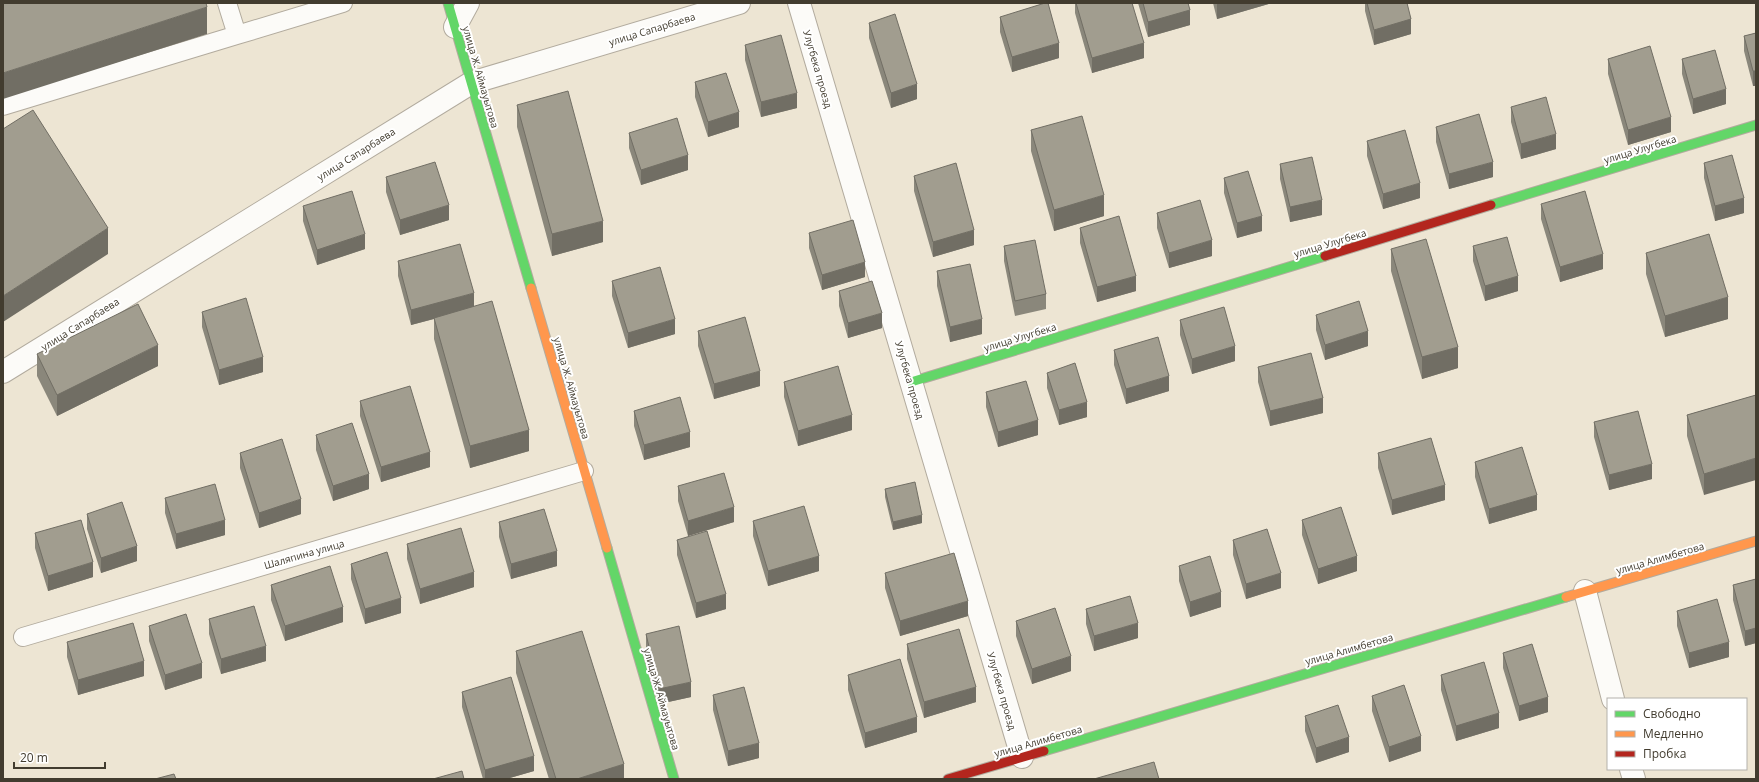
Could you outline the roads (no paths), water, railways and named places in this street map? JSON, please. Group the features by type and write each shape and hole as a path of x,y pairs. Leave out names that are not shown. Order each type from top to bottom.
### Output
{"street":[{"name":"улица Ж. Аймауытова","path":"448,3 674,779"},
{"path":"455,27 468,3"},
{"name":"улица Сапарбаева","path":"3,372 471,83 739,3"},
{"name":"Улугбека проезд","path":"799,3 1022,757"},
{"name":"улица Улугбека","path":"911,382 1756,125"},
{"name":"улица Алимбетова","path":"948,779 1756,540"},
{"path":"1585,591 1613,698"}],"lane":[{"path":"227,3 237,35"},
{"path":"3,106 343,3"},
{"name":"Шаляпина улица","path":"23,637 584,471"}]}
